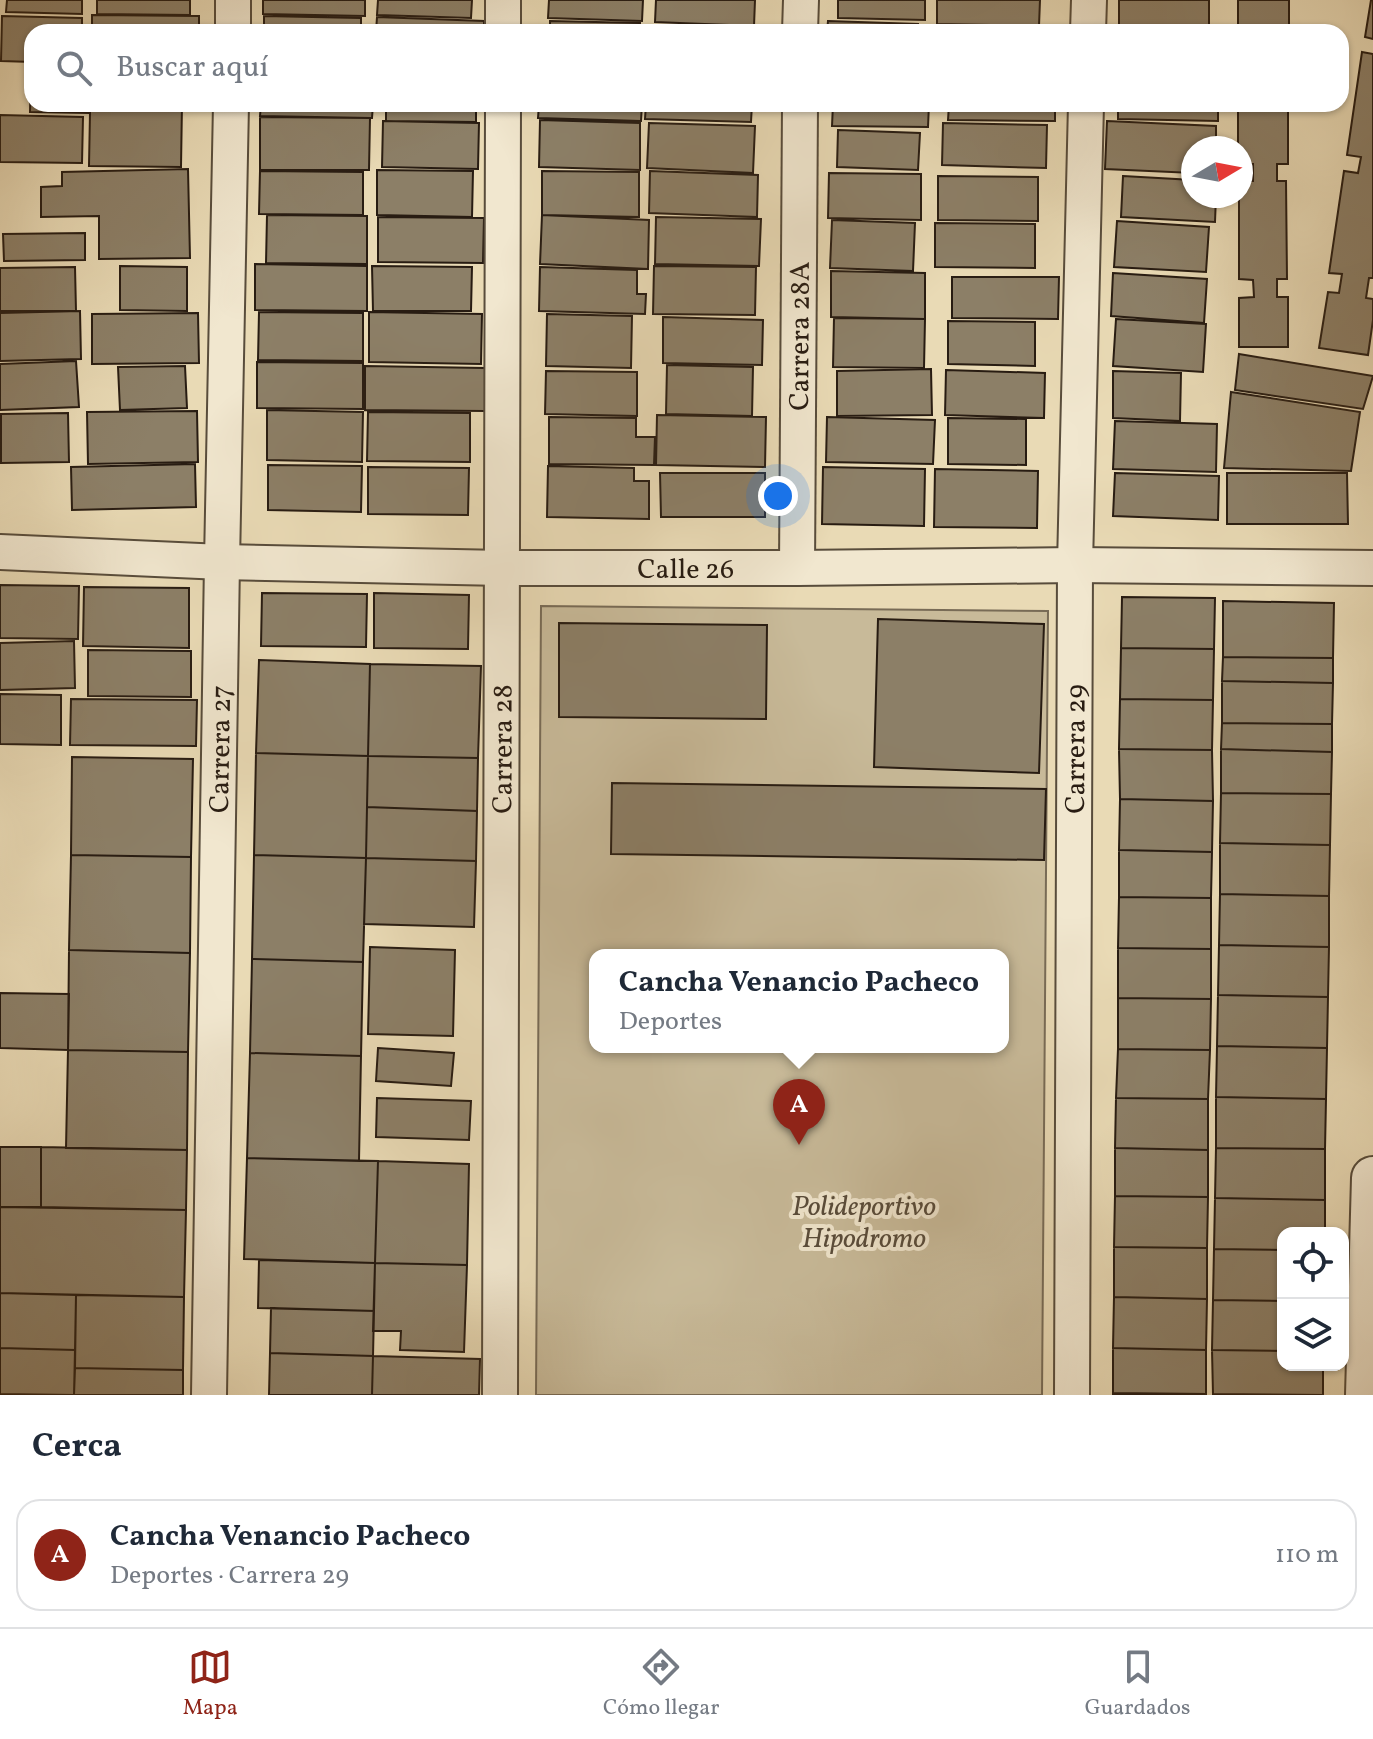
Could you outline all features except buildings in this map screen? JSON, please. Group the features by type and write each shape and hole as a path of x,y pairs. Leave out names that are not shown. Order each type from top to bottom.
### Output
{"street":[{"path":"233,0 233,24"},
{"path":"503,0 503,24"},
{"path":"800,24 801,0"},
{"path":"1088,24 1089,0"},
{"name":"Carrera 27","path":"209,1395 231,112"},
{"name":"Carrera 28","path":"500,1395 503,112"},
{"name":"Carrera 28A","path":"797,568 800,112"},
{"name":"Carrera 29","path":"1072,1395 1075,565 1086,112"},
{"name":"Calle 26","path":"0,552 222,562 503,568 1075,565 1373,568"},
{"path":"1367,1395 1373,1178"}],"green space":[{"name":"Polideportivo Hipodromo","path":"541,606 1048,611 1042,1395 536,1395"}],"place":[{"name":"Cancha Venancio Pacheco","path":"799,1145"}]}
